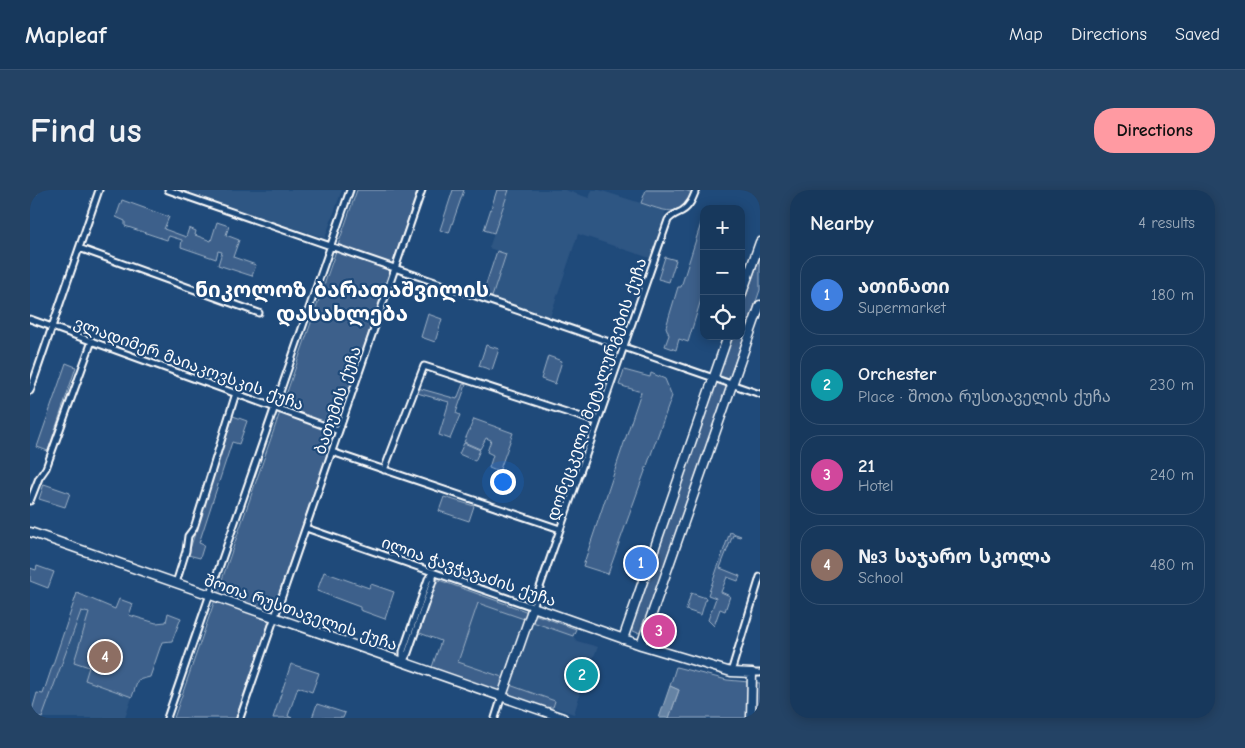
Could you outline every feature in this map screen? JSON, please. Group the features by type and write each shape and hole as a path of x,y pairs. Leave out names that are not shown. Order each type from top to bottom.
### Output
{"street":[{"path":"30,194 34,190"},
{"path":"30,391 99,190"},
{"path":"168,190 760,394"},
{"path":"167,718 350,190"},
{"name":"ბათუმის ქუჩა","path":"240,718 422,190"},
{"name":"დონეცკელი მეტალურგების ქუჩა","path":"533,608 668,220 671,215 683,210 691,203 696,190"},
{"path":"741,295 760,242"},
{"path":"79,248 259,313"},
{"path":"641,646 760,305"},
{"name":"ვლადიმერ მაიაკოვსკის ქუჩა","path":"30,319 339,431"},
{"path":"624,639 727,340"},
{"path":"30,501 39,478 46,468 92,341"},
{"path":"384,470 424,366 597,422"},
{"path":"176,583 186,551 188,536 194,528 236,393"},
{"path":"332,452 560,529"},
{"name":"ილია ჭავჭავაძის ქუჩა","path":"306,528 641,646 731,672 756,673"},
{"name":"შოთა რუსთაველის ქუჩა","path":"30,532 563,718"},
{"path":"403,662 403,651 418,616 428,579 433,572"},
{"path":"731,672 760,577"},
{"path":"495,718 533,608"},
{"path":"751,718 756,673"}],"shaded area":[{"path":"177,190 342,190 325,238"},
{"path":"357,190 418,190 236,718 174,718"},
{"path":"453,190 464,190 449,233 440,230"},
{"path":"497,190 509,190 494,233 484,230"},
{"path":"509,190 565,190 589,198 592,190 599,190 666,211 650,258 578,234 550,317 492,297 506,254 489,248"},
{"path":"646,190 685,190 693,193 683,207 671,211 641,203"},
{"path":"122,200 169,217 164,229 186,237 189,228 196,231 195,235 211,241 217,222 229,226 226,235 239,240 233,257 256,265 252,276 218,265 222,252 218,251 216,259 181,247 182,240 169,236 167,240 125,226 125,221 116,217"},
{"path":"700,227 700,303 688,342 679,339 676,350 665,346 669,335 666,327 678,287 681,287"},
{"path":"497,251 506,254 492,297 483,293"},
{"path":"665,257 676,260 669,282 658,279"},
{"path":"760,257 760,290 745,333 745,299"},
{"path":"428,314 442,319 435,342 421,337"},
{"path":"731,340 743,340 642,631 638,633 633,631 632,625"},
{"path":"486,345 499,349 492,370 479,366"},
{"path":"548,356 562,361 555,384 541,379"},
{"path":"66,363 76,367 48,451 37,447"},
{"path":"624,370 650,377 651,373 665,379 672,396 608,574 583,566 641,392 619,385"},
{"path":"463,384 466,385 456,413 460,415 450,439 439,435 449,402 417,393 418,388 457,399"},
{"path":"233,416 247,421 239,444 232,442 199,543 204,545 200,558 188,555"},
{"path":"474,419 513,433 499,472 489,468 493,455 487,452 491,440 486,438 480,449 464,442"},
{"path":"464,443 480,450 475,461 459,454"},
{"path":"44,484 70,493 65,507 39,499"},
{"path":"444,497 474,506 469,521 439,511"},
{"path":"730,532 741,536 733,535 720,568 740,576 738,581 727,577 721,592 730,596 725,611 720,609 714,626 708,620 716,598 708,595"},
{"path":"37,566 54,572 48,588 30,581 30,568 36,570"},
{"path":"324,572 369,588 371,584 394,592 385,619 360,610 360,607 317,591"},
{"path":"436,579 576,629 573,636 478,603 458,662 502,677 501,682 555,701 553,707 541,708 431,670 441,641 417,632"},
{"path":"77,593 115,609 119,599 133,604 129,615 156,623 166,622 168,613 181,618 172,641 162,642 150,677 138,680 132,697 85,680 89,667 74,662 89,613 81,611 42,718 30,717 37,693 43,694"},
{"path":"691,593 706,598 701,615 686,610"},
{"path":"478,603 573,636 577,641 598,647 593,658 585,662 574,660 566,686 575,687 580,694 574,714 553,707 555,701 500,682 502,678 457,662"},
{"path":"81,610 154,633 125,718 42,718"},
{"path":"291,664 319,673 312,692 298,687 288,716 292,718 273,718"},
{"path":"676,667 727,680 760,683 760,718 669,718 679,690 670,686"},
{"path":"670,686 679,690 669,718 659,718"},
{"path":"317,704 345,713 343,718 312,718"}],"place":[{"name":"ათინათი","path":"641,563"},
{"name":"21","path":"659,631"},
{"name":"№3 საჯარო სკოლა","path":"105,657"},
{"name":"Orchester","path":"582,675"}],"district":[{"name":"ნიკოლოზ ბარათაშვილის დასახლება","path":"342,302"}]}
